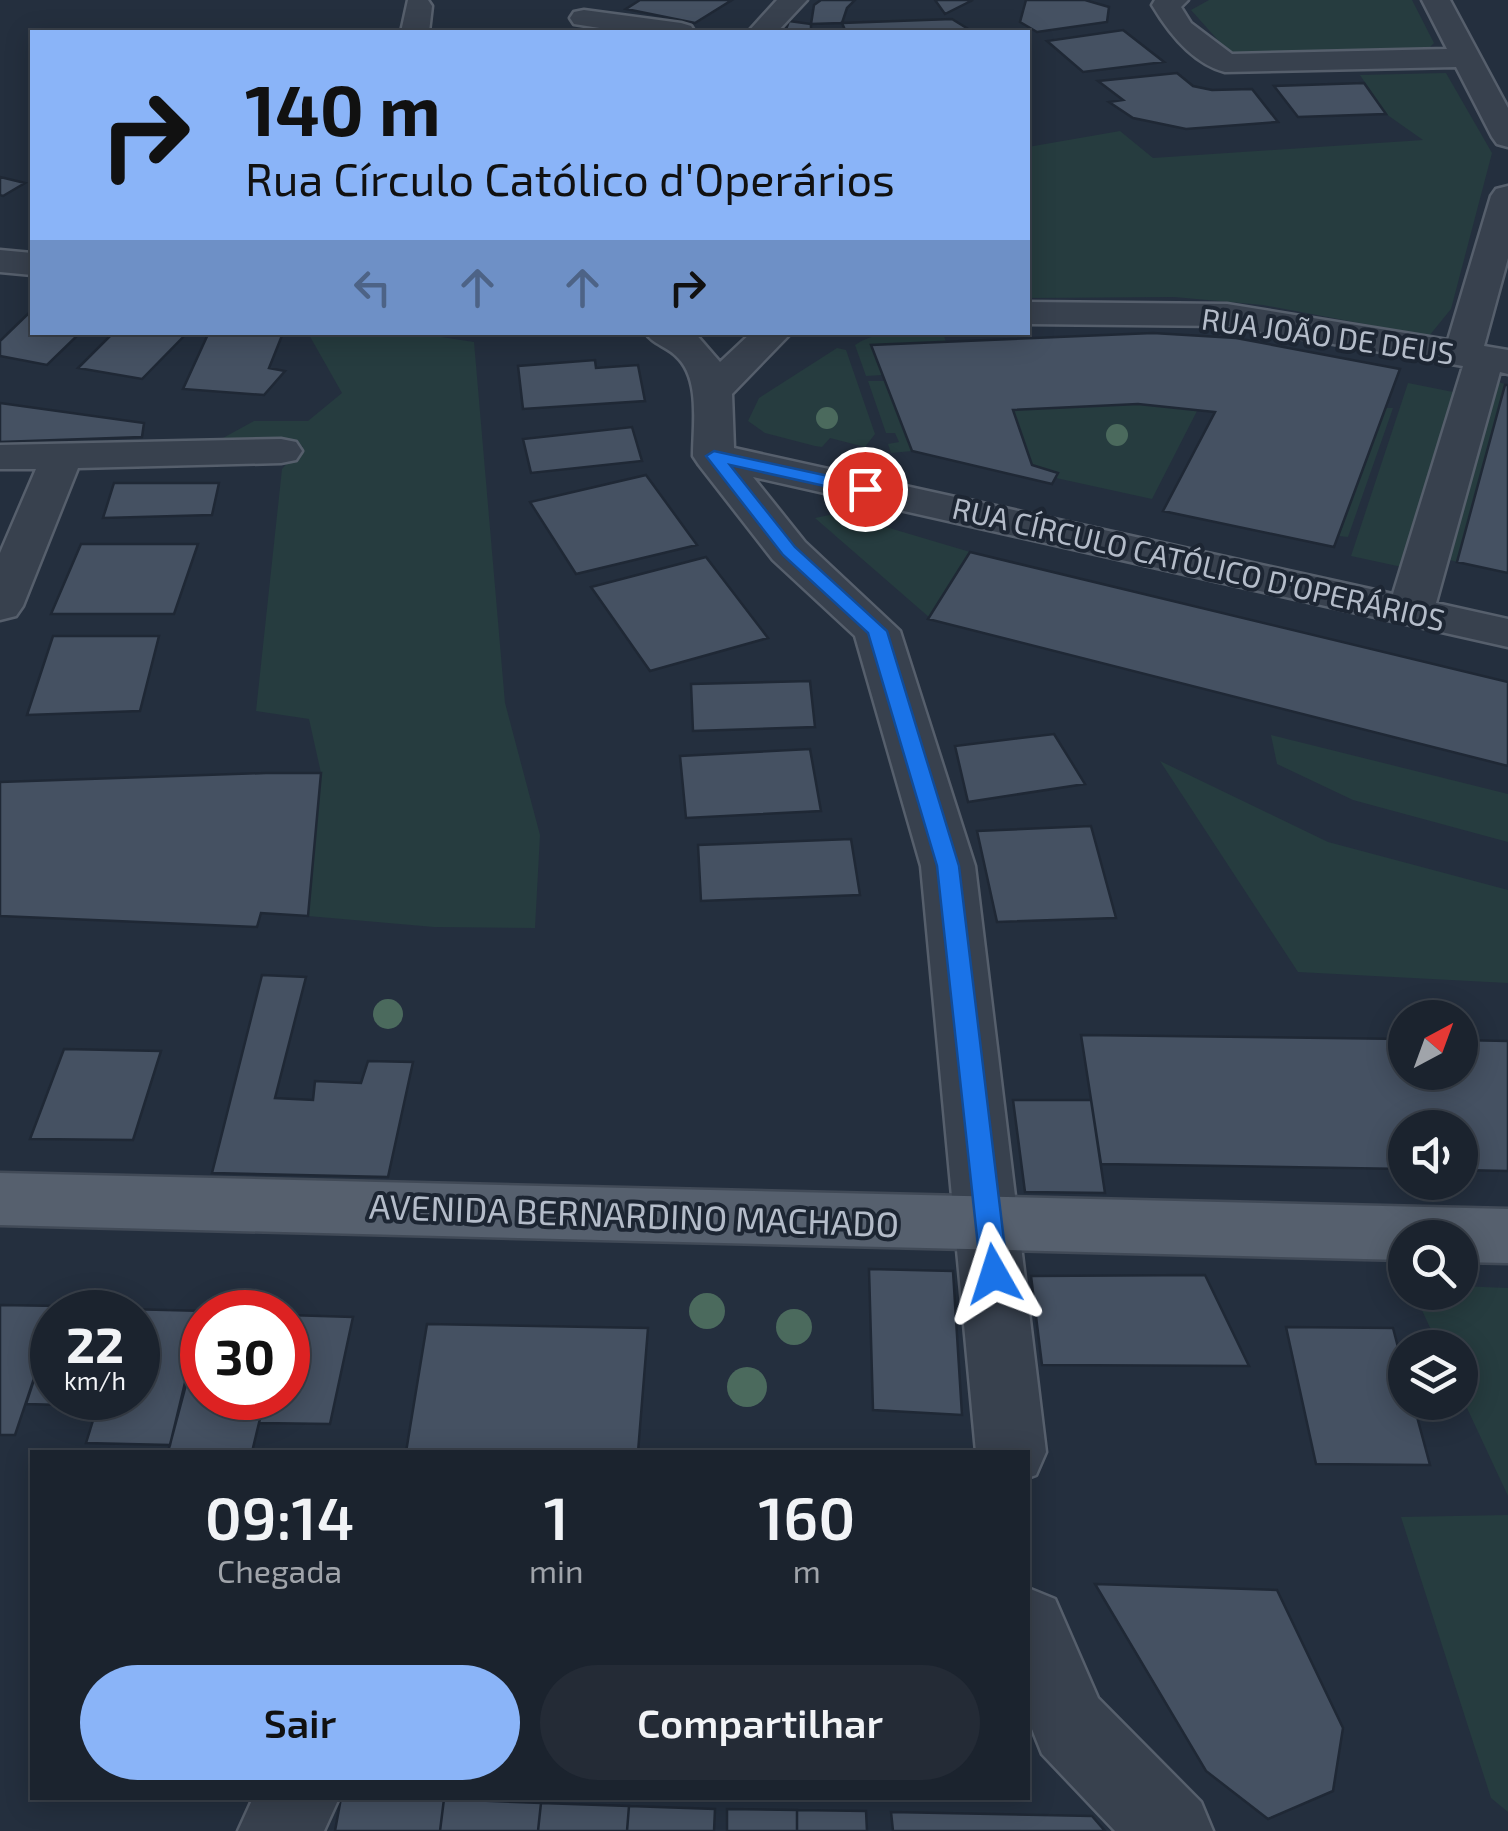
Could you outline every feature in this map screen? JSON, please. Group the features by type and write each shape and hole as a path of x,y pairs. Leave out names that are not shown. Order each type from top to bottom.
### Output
{"main road":[{"name":"AVENIDA BERNARDINO MACHADO","path":"0,1199 1508,1236"}],"street":[{"path":"764,30 793,0"},
{"path":"1174,0 1166,5 1180,28 1225,63 1464,58"},
{"path":"1436,0 1508,137"},
{"path":"584,18 666,30"},
{"path":"1411,610 1485,358 1508,196"},
{"path":"0,261 30,264"},
{"name":"RUA JOÃO DE DEUS","path":"1030,313 1227,315 1485,358"},
{"path":"672,335 696,352 708,368 714,456 789,551 878,631 948,866 1011,1450"},
{"path":"712,390 771,335"},
{"path":"0,457 281,451"},
{"path":"0,606 62,456"},
{"name":"RUA CÍRCULO CATÓLICO D'OPERÁRIOS","path":"714,456 1508,633"},
{"path":"1030,1635 1049,1726 1172,1831"},
{"path":"279,1831 297,1800"}],"green space":[{"path":"1209,0 1412,0 1434,43 1427,50 1233,57 1191,10"},
{"path":"1446,73 1492,153 1451,309 1429,336 1263,305 1174,297 1030,298 1030,147 1120,131 1153,158 1423,140 1386,114 1360,75"},
{"path":"309,335 428,335 474,342 505,703 540,835 535,928 434,927 308,916 321,773 309,719 256,711 282,469 303,446 212,444 254,421 308,421 342,393"},
{"path":"877,335 944,335 946,342 872,346 882,375 866,376 855,345"},
{"path":"837,348 846,350 875,434 865,447 830,438 822,447 815,446 765,433 748,421 759,398"},
{"path":"868,381 885,381 912,451 891,453 888,444 899,442 895,433 886,433"},
{"path":"1498,382 1508,385 1457,562 1447,559"},
{"path":"1408,383 1453,392 1402,567 1351,556"},
{"path":"1138,404 1198,409 1152,499 1056,478 1057,472 1032,465 1013,410"},
{"path":"1386,408 1393,408 1348,537 1339,536"},
{"path":"839,513 970,552 930,618 815,518"},
{"path":"1271,735 1508,794 1508,842 1353,800 1277,764"},
{"path":"1160,761 1328,842 1508,890 1508,983 1298,972"},
{"path":"1478,1287 1508,1288 1508,1496 1473,1420 1478,1420 1478,1330 1431,1330 1422,1310 1478,1310"},
{"path":"1508,1515 1508,1812 1491,1798 1401,1517"}],"building":[{"path":"640,0 732,0 695,23 626,9"},
{"path":"821,0 855,0 847,8 842,23 811,24 814,5"},
{"path":"935,0 973,0 945,14"},
{"path":"1026,0 1085,0 1109,7 1107,22 1037,32 1020,22"},
{"path":"952,19 970,30 845,30 842,23"},
{"path":"789,21 811,24 811,29 845,30 786,30"},
{"path":"1123,30 1164,62 1083,72 1047,41"},
{"path":"1177,73 1193,86 1212,90 1252,89 1278,122 1186,129 1133,118 1109,102 1123,100 1098,81"},
{"path":"1364,83 1386,114 1298,117 1274,86"},
{"path":"0,177 25,183 3,196"},
{"path":"30,312 30,335 78,335 47,365 0,356 0,341"},
{"path":"1153,333 1236,338 1400,369 1334,547 1163,511 1215,412 1138,404 1013,410 1032,465 1058,473 1052,484 912,451 871,345"},
{"path":"111,335 185,335 142,379 78,368"},
{"path":"208,335 282,335 269,368 285,371 264,395 183,389"},
{"path":"595,360 596,368 638,365 645,401 523,409 518,366"},
{"path":"1508,385 1508,573 1457,562"},
{"path":"0,403 144,423 142,437 0,442"},
{"path":"632,427 642,461 531,473 523,439"},
{"path":"646,475 697,545 576,574 530,502"},
{"path":"114,483 219,483 212,515 103,518"},
{"path":"81,544 198,544 174,614 51,614"},
{"path":"970,552 1508,682 1508,766 928,619"},
{"path":"706,557 768,638 650,671 591,587"},
{"path":"53,636 159,636 140,711 27,715"},
{"path":"810,681 815,727 693,731 691,684"},
{"path":"1054,734 1085,784 968,802 955,746"},
{"path":"810,749 821,811 686,818 680,756"},
{"path":"321,773 308,916 261,913 257,927 0,916 0,782"},
{"path":"1091,826 1116,918 997,922 977,831"},
{"path":"851,839 860,895 701,901 698,845"},
{"path":"262,975 306,977 275,1098 313,1100 315,1081 361,1083 368,1061 413,1062 388,1177 212,1173"},
{"path":"1081,1035 1388,1039 1388,1090 1478,1090 1478,1040 1508,1041 1508,1171 1478,1170 1478,1110 1388,1110 1388,1169 1101,1164"},
{"path":"64,1049 161,1051 133,1140 30,1139"},
{"path":"1013,1100 1091,1100 1105,1193 1025,1192"},
{"path":"869,1269 953,1271 962,1415 873,1410"},
{"path":"1205,1275 1249,1366 1042,1365 1031,1276"},
{"path":"0,1305 30,1306 30,1390 15,1435 0,1435"},
{"path":"160,1310 180,1310 180,1403 170,1445 86,1443 93,1420 160,1420"},
{"path":"310,1316 353,1317 330,1424 259,1423 310,1420"},
{"path":"427,1324 648,1328 638,1450 406,1450"},
{"path":"1286,1327 1393,1328 1388,1330 1388,1420 1418,1420 1430,1465 1316,1464"},
{"path":"180,1407 180,1420 260,1420 252,1450 169,1450"},
{"path":"1095,1584 1277,1590 1343,1728 1333,1791 1268,1819 1206,1771"},
{"path":"341,1800 444,1800 440,1831 335,1831"},
{"path":"444,1800 541,1803 538,1831 440,1831"},
{"path":"541,1803 629,1806 627,1831 538,1831"},
{"path":"629,1806 715,1809 714,1831 627,1831"},
{"path":"727,1809 797,1810 797,1831 727,1831"},
{"path":"797,1810 866,1811 867,1831 797,1831"},
{"path":"891,1812 1092,1816 1105,1831 893,1831"}],"route":[{"path":"865,489 714,456 789,551 878,631 948,866 994,1274"}]}
